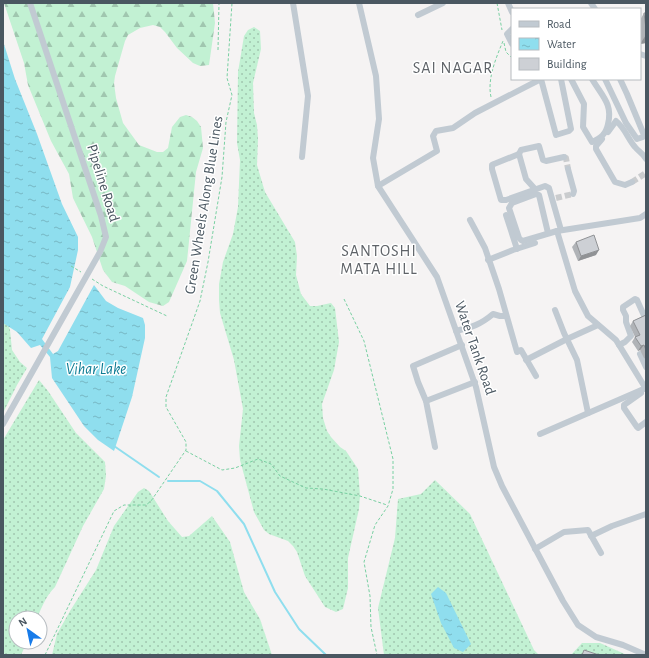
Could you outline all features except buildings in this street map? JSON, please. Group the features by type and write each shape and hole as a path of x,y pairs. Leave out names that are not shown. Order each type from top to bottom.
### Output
{"street":[{"name":"Pipeline Road","path":"3,424 100,252 106,237 101,216 70,119 30,3"},
{"path":"293,3 308,96 302,157"},
{"name":"Water Tank Road","path":"359,3 376,76 379,119 373,158 378,186 437,277 475,382 494,467 502,486 562,601 578,624 596,637 623,645 646,655"},
{"path":"418,15 443,3"},
{"path":"511,30 507,34 511,42"},
{"path":"378,186 437,151 433,136 436,131 453,128 475,113 539,80"},
{"path":"541,80 556,135 571,129 561,80"},
{"path":"572,80 584,104 582,127 592,142 601,138 607,130 610,113 607,102 593,80"},
{"path":"605,80 626,123 638,139 644,135 620,80"},
{"path":"632,182 625,185 615,182 596,149 596,146 616,121 620,124 635,147 644,154 646,159"},
{"path":"564,157 546,161 544,160 539,146 521,150 519,154 492,165 501,200 506,200 545,186 549,188 554,199 559,230 575,292 588,316 616,340 646,389"},
{"path":"519,154 526,179 535,189"},
{"path":"568,170 574,191 573,194"},
{"path":"548,233 539,195 536,194 512,203 509,208 520,240 524,241 559,230 640,218 646,214"},
{"path":"506,215 517,249"},
{"path":"470,220 485,248 517,352 521,350 536,376"},
{"path":"488,260 535,243"},
{"path":"619,345 631,336 623,307 637,300 646,320"},
{"path":"642,302 646,312"},
{"path":"555,310 577,360 588,413"},
{"path":"456,331 475,327 484,322 493,314 506,316"},
{"path":"526,360 598,325"},
{"path":"435,447 426,401 413,366 462,345"},
{"path":"640,354 646,367"},
{"path":"426,401 475,382"},
{"path":"540,434 646,389"},
{"path":"646,389 624,404 624,408 638,428 646,422"},
{"path":"591,536 612,526 646,514"},
{"path":"535,549 564,532 588,530 601,553"}],"path":[{"path":"218,50 219,3"},
{"name":"Green Wheels Along Blue Lines","path":"186,450 186,442 166,407 166,397 200,301 222,177 226,122 232,95 227,78 232,3"},
{"path":"493,104 490,90 492,72 503,40"},
{"path":"71,266 82,273"},
{"path":"91,278 104,286 167,316"},
{"path":"344,299 364,341 393,459 393,490 388,506 375,525 364,562 370,596 371,627 377,655"},
{"path":"45,655 114,510 124,505 146,505 152,501 186,450 222,470 235,468 258,459 271,464 280,476 306,488 322,489 360,496 388,506"}],"green space":[{"path":"4,3 213,3 215,23 209,65 200,66 193,63 177,48 160,27 153,25 140,28 128,35 115,76 114,83 116,98 123,123 139,145 157,152 163,152 168,148 172,127 180,117 186,115 197,121 201,127 203,148 196,172 187,261 169,302 163,306 149,302 125,286 112,282 103,270 92,237 73,198 69,174 51,141 28,85 24,63"},
{"path":"254,27 260,31 261,49 253,83 254,113 258,139 257,165 265,192 295,242 297,256 296,275 301,294 310,306 331,303 335,308 339,342 334,370 322,404 323,418 327,431 331,437 346,451 358,469 360,495 359,509 348,558 348,588 343,609 336,612 325,607 305,576 297,552 293,546 288,541 269,534 264,530 254,512 240,460 239,446 243,409 234,360 220,313 219,284 223,262 233,234 238,207 240,160 237,143 238,72 244,36 248,30"},
{"path":"3,313 6,317 10,330 12,350 20,362 27,368 3,413"},
{"path":"39,380 76,433 105,462 106,476 104,489 83,526 55,587 41,610 8,610 8,650 23,650 21,655 3,655 3,440"},
{"path":"435,480 470,514 534,650 539,655 384,655 378,608 395,538 398,499 421,494"},
{"path":"144,488 149,491 168,521 182,537 189,536 212,516 230,542 244,592 260,619 272,655 52,655 57,634 96,570 114,526 138,492"},
{"path":"582,643 600,643 627,655 571,655"}],"water":[{"name":"Vihar Lake","path":"3,41 15,79 37,134 62,204 78,237 78,250 70,287 42,339 53,354 58,351 94,285 106,301 118,308 143,318 145,325 145,338 132,397 114,451 98,440 84,426 52,378 50,357 40,345 31,348 17,332 3,323"},
{"path":"438,587 446,593 471,644 463,652 454,648 441,623 431,594"}],"waterway":[{"path":"114,446 159,477"},
{"path":"168,481 200,481 217,491 244,524 275,592 299,629 326,655"}],"tunnel":[{"path":"564,157 566,158 568,169"},
{"path":"632,182 646,173"},
{"path":"556,198 573,194"}],"district":[{"name":"SAI NAGAR","path":"453,68"},
{"name":"SANTOSHI MATA HILL","path":"379,260"}]}
